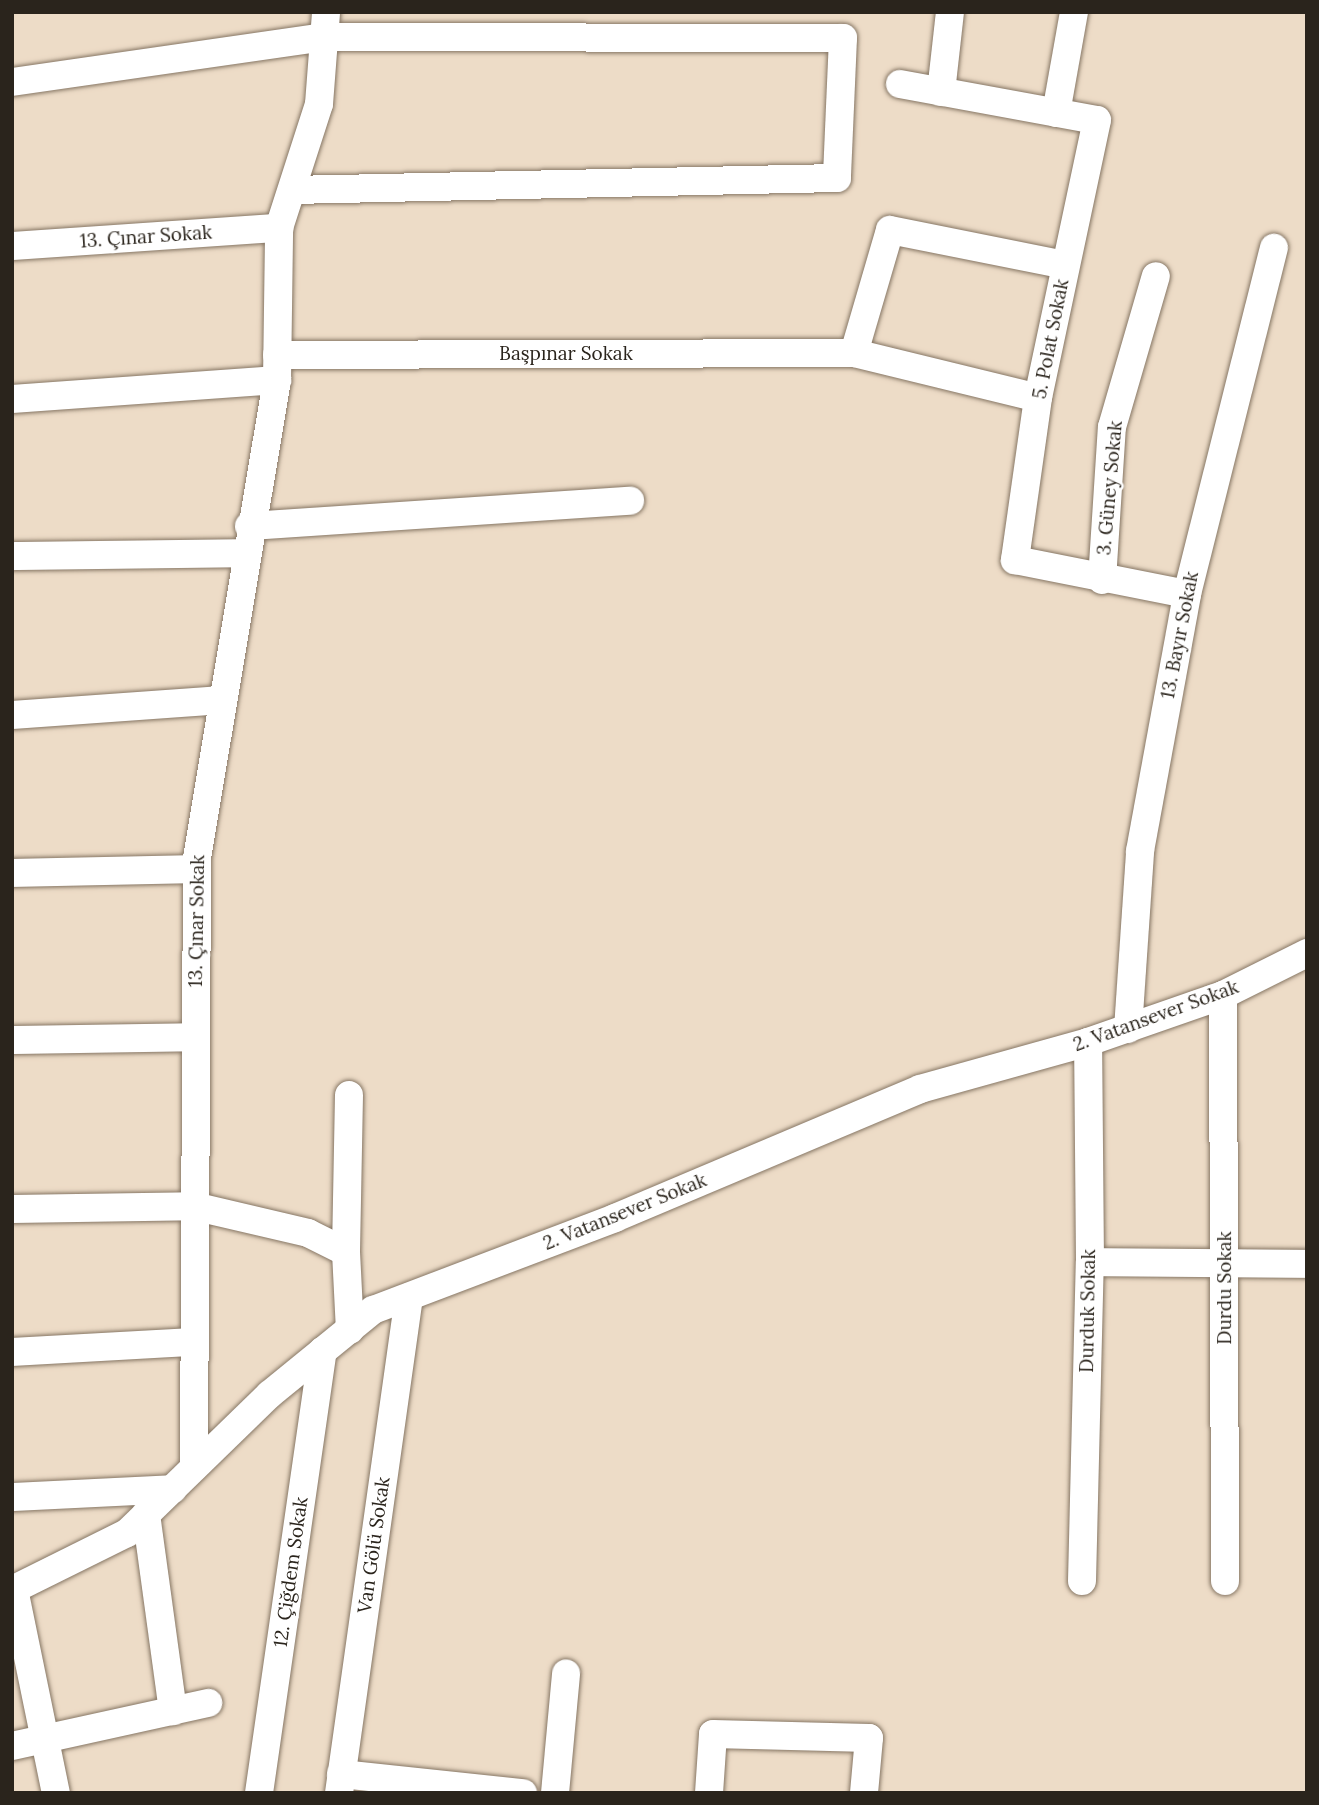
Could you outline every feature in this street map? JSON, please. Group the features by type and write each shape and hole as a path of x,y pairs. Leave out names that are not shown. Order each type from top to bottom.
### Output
{"street":[{"path":"941,92 950,12"},
{"path":"900,84 1056,113 1074,12"},
{"path":"12,82 325,25 843,38 837,177 292,190"},
{"name":"13. Çınar Sokak","path":"194,1467 193,1206 197,869 247,539 277,368 279,228 319,104 325,25"},
{"name":"5. Polat Sokak","path":"1056,113 1097,120 1038,398 1015,559 1102,580"},
{"name":"13. Çınar Sokak","path":"12,246 279,228"},
{"path":"854,353 890,230 1065,265"},
{"name":"13. Bayır Sokak","path":"1128,1029 1140,851 1187,594 1274,248"},
{"name":"3. Güney Sokak","path":"1102,580 1112,427 1156,276"},
{"name":"Başpınar Sokak","path":"277,368 854,353 1038,398"},
{"path":"12,398 277,368"},
{"path":"12,556 247,539 630,501"},
{"path":"1102,580 1187,594"},
{"path":"12,715 222,700"},
{"path":"12,873 197,869"},
{"name":"2. Vatansever Sokak","path":"13,1589 127,1533 270,1394 373,1310 615,1218 920,1089 1128,1029 1223,995 1307,953"},
{"name":"Durdu Sokak","path":"1223,995 1225,1581"},
{"path":"12,1040 195,1037"},
{"name":"Durduk Sokak","path":"1082,1581 1090,1262 1088,1042"},
{"path":"349,1095 346,1252 350,1329"},
{"path":"12,1209 193,1206 309,1233 346,1252"},
{"path":"1090,1262 1307,1264"},
{"name":"Van Gölü Sokak","path":"340,1783 409,1297"},
{"path":"12,1352 194,1342"},
{"name":"12. Çiğdem Sokak","path":"259,1793 323,1351"},
{"path":"12,1497 173,1489"},
{"path":"146,1514 173,1710"},
{"path":"13,1589 56,1793"},
{"path":"555,1793 566,1674"},
{"path":"12,1746 208,1703"},
{"path":"709,1793 713,1734 869,1738 864,1793"},
{"path":"340,1783 523,1793"}]}
